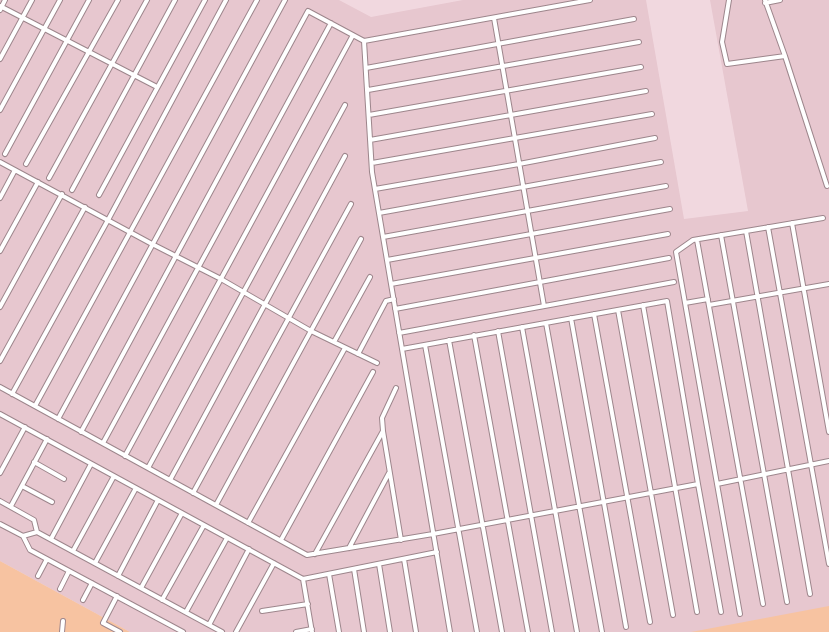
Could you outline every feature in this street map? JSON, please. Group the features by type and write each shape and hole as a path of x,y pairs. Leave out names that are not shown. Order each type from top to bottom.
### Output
{"lane":[{"path":"6,0 1,8 157,88"},
{"path":"0,59 32,0"},
{"path":"0,110 60,0"},
{"path":"5,154 89,0"},
{"path":"26,164 118,0"},
{"path":"49,178 147,0"},
{"path":"72,190 175,0"},
{"path":"99,195 205,0"},
{"path":"12,394 108,220 226,0"},
{"path":"35,406 257,0"},
{"path":"58,419 285,0"},
{"path":"81,432 308,11 364,42 590,0"},
{"path":"729,0 722,42 727,64 785,56"},
{"path":"780,0 765,1 785,56 827,186"},
{"path":"494,18 544,306"},
{"path":"366,68 634,19"},
{"path":"103,443 331,23"},
{"path":"125,456 353,35"},
{"path":"364,42 370,140 375,189 450,632"},
{"path":"368,90 639,42"},
{"path":"369,115 642,67"},
{"path":"370,140 646,91"},
{"path":"148,468 345,105"},
{"path":"372,163 652,114"},
{"path":"375,189 519,164 655,138"},
{"path":"170,480 345,156"},
{"path":"0,162 62,194 152,244 198,267 266,304 311,331 377,363"},
{"path":"379,213 661,162"},
{"path":"0,198 15,170"},
{"path":"0,251 38,182"},
{"path":"383,237 666,186"},
{"path":"0,307 62,194"},
{"path":"193,493 351,204"},
{"path":"0,361 85,207"},
{"path":"387,260 670,209"},
{"path":"740,614 676,252 693,240 823,218"},
{"path":"792,223 829,432"},
{"path":"768,228 829,564"},
{"path":"746,231 810,594"},
{"path":"391,284 668,234"},
{"path":"721,235 787,602"},
{"path":"216,505 361,239"},
{"path":"697,240 763,604"},
{"path":"395,308 669,258"},
{"path":"334,342 370,277"},
{"path":"399,333 674,282"},
{"path":"709,305 780,294 829,284"},
{"path":"358,354 386,301 394,299"},
{"path":"685,303 708,299"},
{"path":"402,349 667,301 721,612"},
{"path":"643,305 697,612"},
{"path":"618,310 673,615"},
{"path":"594,314 650,622"},
{"path":"571,318 626,628"},
{"path":"546,323 602,632"},
{"path":"522,327 554,512 577,632"},
{"path":"498,331 552,632"},
{"path":"474,336 528,632"},
{"path":"449,340 502,632"},
{"path":"425,344 477,632"},
{"path":"248,523 345,348"},
{"path":"281,540 373,372"},
{"path":"0,387 307,555 459,530 698,484"},
{"path":"396,388 382,418 382,431 401,540"},
{"path":"0,415 47,439 303,579 436,552"},
{"path":"0,473 25,428"},
{"path":"315,554 382,431"},
{"path":"11,506 47,439"},
{"path":"717,484 829,461"},
{"path":"34,462 64,479"},
{"path":"51,539 91,464"},
{"path":"349,548 390,473"},
{"path":"73,551 114,476"},
{"path":"22,486 52,502"},
{"path":"95,563 136,488"},
{"path":"118,576 158,500"},
{"path":"0,501 34,520 37,532"},
{"path":"141,588 182,513"},
{"path":"0,524 23,536 30,550 183,632"},
{"path":"162,600 204,525"},
{"path":"23,536 37,532 222,632"},
{"path":"186,612 227,538"},
{"path":"209,625 249,549"},
{"path":"38,576 47,559"},
{"path":"404,559 416,632"},
{"path":"236,632 274,563"},
{"path":"379,564 390,632"},
{"path":"354,569 364,632"},
{"path":"60,589 69,571"},
{"path":"329,574 339,632"},
{"path":"296,632 312,631 303,579"},
{"path":"83,600 92,583"},
{"path":"117,596 103,623 120,632"},
{"path":"262,611 308,604"},
{"path":"62,632 64,621"}],"shaded area":[{"path":"0,0 339,0 371,17 463,0 646,0 684,219 748,211 710,0 829,0 829,617 739,632 130,632 0,561"},
{"path":"0,561 130,632 0,632"},
{"path":"829,606 829,632 691,632"}]}
